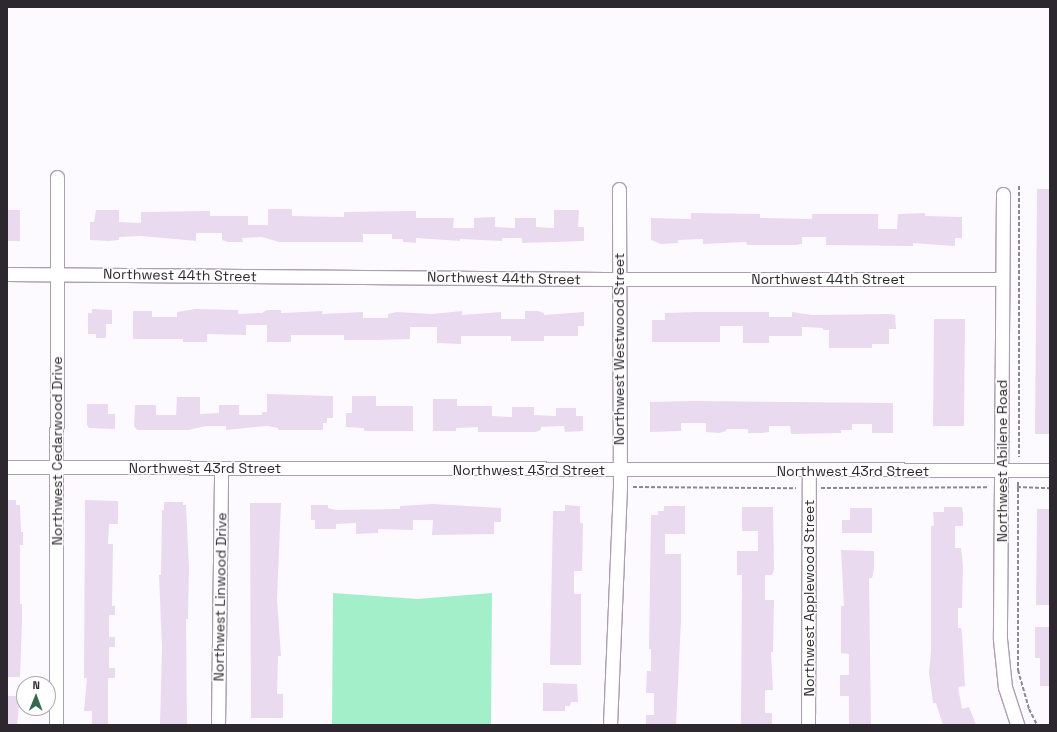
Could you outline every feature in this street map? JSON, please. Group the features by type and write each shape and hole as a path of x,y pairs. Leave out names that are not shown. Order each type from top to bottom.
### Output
{"street":[{"name":"Northwest Cedarwood Drive","path":"56,725 57,177"},
{"name":"Northwest Westwood Street","path":"610,725 620,487 619,189"},
{"name":"Northwest Abilene Road","path":"1003,194 1000,639 1005,687 1017,725"},
{"name":"Northwest 44th Street","path":"7,274 620,279 1002,279"},
{"name":"Northwest 43rd Street","path":"7,467 810,471 1050,470"},
{"name":"Northwest Linwood Drive","path":"218,725 221,468"},
{"name":"Northwest Applewood Street","path":"808,725 810,471"}],"path":[{"path":"620,487 1050,488"}],"shaded area":[{"path":"333,593 417,599 492,593 491,725 332,725"}],"building":[{"path":"1037,189 1050,189 1050,434 1035,434"},
{"path":"268,209 292,209 292,216 344,217 344,212 416,211 416,218 454,218 453,228 474,228 474,218 495,217 495,227 515,228 515,218 536,218 536,227 554,228 554,210 579,210 578,227 584,227 584,241 522,243 522,238 502,238 502,241 460,239 460,241 416,238 416,243 403,242 403,239 392,239 392,234 363,234 363,242 279,242 262,237 242,238 243,242 228,242 222,240 222,233 196,233 196,241 141,236 119,237 119,240 109,241 90,240 90,222 94,222 96,210 119,210 119,222 141,223 141,212 210,211 210,216 248,216 248,225 268,225"},
{"path":"7,210 20,210 20,241 7,241"},
{"path":"691,213 760,214 760,218 812,219 812,214 878,214 878,229 897,229 898,214 925,213 925,216 962,217 962,238 955,238 955,246 913,243 913,246 826,245 826,237 802,237 802,244 795,245 747,245 746,242 703,244 703,239 678,240 678,243 661,244 651,240 651,218 691,219"},
{"path":"92,309 112,310 112,324 106,324 106,338 96,338 96,334 88,334 88,313 92,313"},
{"path":"195,309 238,310 238,314 262,313 267,310 281,310 281,313 323,311 322,314 363,312 363,318 388,318 388,314 397,312 432,314 462,311 462,315 501,312 501,319 525,319 525,311 538,311 544,313 544,315 584,312 584,326 578,326 578,336 544,336 544,341 511,341 511,336 461,336 461,344 437,343 437,327 410,327 410,339 344,340 344,335 291,335 291,342 267,342 267,325 246,325 246,335 207,334 207,342 183,342 183,339 133,339 133,311 152,311 152,317 177,317 177,312"},
{"path":"769,312 769,317 792,317 792,312 812,315 890,314 895,315 896,329 889,329 889,344 872,344 872,348 829,348 829,330 823,330 823,328 802,327 802,336 769,336 769,343 743,343 743,326 720,326 720,342 652,342 652,320 665,320 665,313"},
{"path":"934,319 965,319 964,426 933,426"},
{"path":"267,394 333,396 333,418 327,418 327,423 323,423 323,430 278,430 278,428 267,426 226,430 226,426 206,426 188,430 137,430 134,426 135,405 156,405 156,415 176,415 177,397 200,397 200,414 219,413 219,405 239,405 239,415 262,415 262,412 267,412"},
{"path":"352,396 376,396 376,406 413,406 413,431 364,431 364,428 346,427 346,413 352,413"},
{"path":"433,399 457,399 457,406 492,406 492,416 512,417 512,407 534,407 534,415 556,416 556,408 576,408 576,416 583,416 583,431 565,432 564,426 541,427 541,430 535,432 478,432 478,427 456,428 456,431 433,431"},
{"path":"650,402 893,403 893,433 872,433 872,424 852,424 852,430 841,430 841,433 791,434 790,426 769,426 769,432 762,433 748,433 748,429 726,429 726,431 719,433 706,432 706,423 681,423 681,431 650,432"},
{"path":"87,404 108,404 108,414 115,414 115,429 89,428 87,425"},
{"path":"7,500 16,500 16,505 20,505 21,532 23,532 23,545 20,545 20,604 22,604 20,676 7,677"},
{"path":"85,500 118,501 118,524 109,524 108,544 113,544 112,606 115,606 115,615 109,615 109,637 115,637 115,647 109,647 109,668 115,668 115,678 108,678 108,725 92,725 92,711 84,711 87,678 84,678"},
{"path":"164,502 183,502 183,505 186,505 189,568 188,619 186,619 187,725 160,725 162,647 159,575 161,575 162,510 164,510"},
{"path":"250,503 281,503 277,600 281,656 278,656 277,694 283,694 283,718 251,718"},
{"path":"433,504 501,508 501,522 494,522 494,534 432,535 433,520 413,520 413,530 378,529 378,533 356,534 356,523 336,524 336,529 315,529 315,520 311,520 311,505 328,505 328,508 336,510 400,509 400,506"},
{"path":"565,505 580,506 580,523 583,523 582,571 574,571 574,594 581,594 581,665 550,665 553,511 565,511"},
{"path":"664,506 685,506 685,534 665,534 665,554 681,554 681,620 676,725 646,725 646,715 654,715 654,693 646,693 647,671 651,671 651,649 649,649 651,515 658,515 658,511 664,511"},
{"path":"742,507 773,507 774,570 772,575 765,575 765,600 774,600 773,652 771,652 773,690 765,690 765,713 772,713 772,725 741,725 742,575 737,575 737,551 758,551 758,531 742,531"},
{"path":"944,507 962,507 963,512 963,526 955,526 955,548 961,548 963,566 962,608 958,608 958,628 961,628 962,633 965,686 958,687 962,709 969,707 976,725 943,725 936,703 933,703 929,672 931,652 931,526 934,526 933,512 944,512"},
{"path":"850,508 872,508 872,533 842,533 842,520 850,520"},
{"path":"1037,509 1050,509 1050,605 1036,605"},
{"path":"841,550 874,551 874,569 872,578 869,578 871,725 849,725 849,696 840,696 840,675 849,675 849,654 841,653 841,606 844,606"},
{"path":"1035,627 1050,627 1050,686 1040,686 1040,658 1035,658"},
{"path":"543,683 577,684 578,702 571,702 570,706 565,706 565,711 543,711"},
{"path":"7,696 16,696 16,716 18,716 17,725 7,725"}]}
